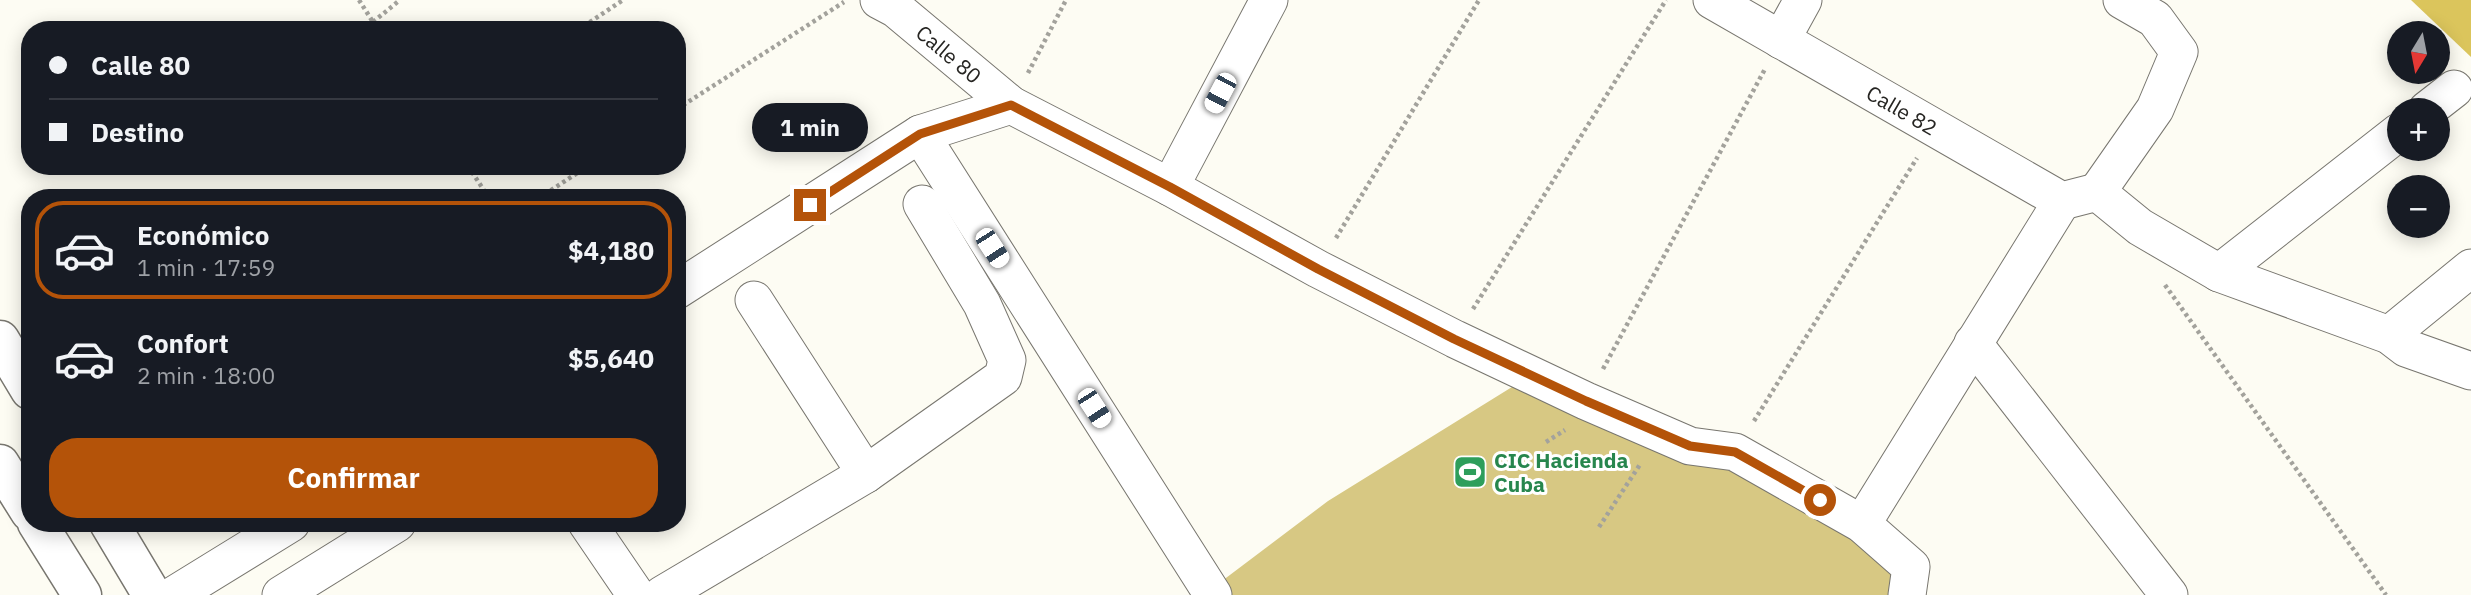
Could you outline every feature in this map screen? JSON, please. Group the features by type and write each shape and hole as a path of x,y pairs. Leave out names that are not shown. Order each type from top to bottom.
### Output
{"main road":[{"path":"0,340 21,375"},
{"path":"0,464 21,498"},
{"path":"43,532 82,595"},
{"path":"114,532 152,595"}],"street":[{"name":"Calle 80","path":"880,0 896,9 1011,105 1454,339 1690,446 1735,452 1862,524 1909,581"},
{"path":"1170,187 1269,0"},
{"name":"Calle 82","path":"1712,0 2062,201"},
{"path":"1781,40 1803,0"},
{"path":"1862,524 2062,201 2097,192 2155,109 2179,52 2155,19 2122,0"},
{"path":"686,284 920,134 1011,105"},
{"path":"920,134 1213,595"},
{"path":"2219,273 2387,141"},
{"path":"2097,192 2140,227 2219,273 2389,335 2406,348 2471,371"},
{"path":"662,595 866,474 1003,377 1007,360 982,304 922,204"},
{"path":"2389,335 2471,268"},
{"path":"754,300 866,474"},
{"path":"1973,343 2169,595"},
{"path":"174,595 276,532"},
{"path":"281,595 382,532"},
{"path":"593,532 636,595"}],"path":[{"path":"359,0 372,21"},
{"path":"374,21 400,0"},
{"path":"592,21 624,0"},
{"path":"686,103 847,0"},
{"path":"1011,105 1066,0"},
{"path":"1318,269 1479,0"},
{"path":"1454,339 1666,0"},
{"path":"1586,401 1781,40"},
{"path":"1735,452 1935,130"},
{"path":"554,189 575,175"},
{"path":"2159,277 2386,595"},
{"path":"1599,527 1661,433"}],"shaded area":[{"path":"2411,0 2471,0 2471,57 2450,37 2450,21 2433,21"},
{"path":"1526,373 1862,524 1907,595 1213,595 1210,590 1328,501 1512,387"}],"place":[{"name":"CIC Hacienda Cuba","path":"1470,472"}],"route":[{"path":"810,205 920,134 1011,105 1454,339 1690,446 1735,452 1820,500"}]}
